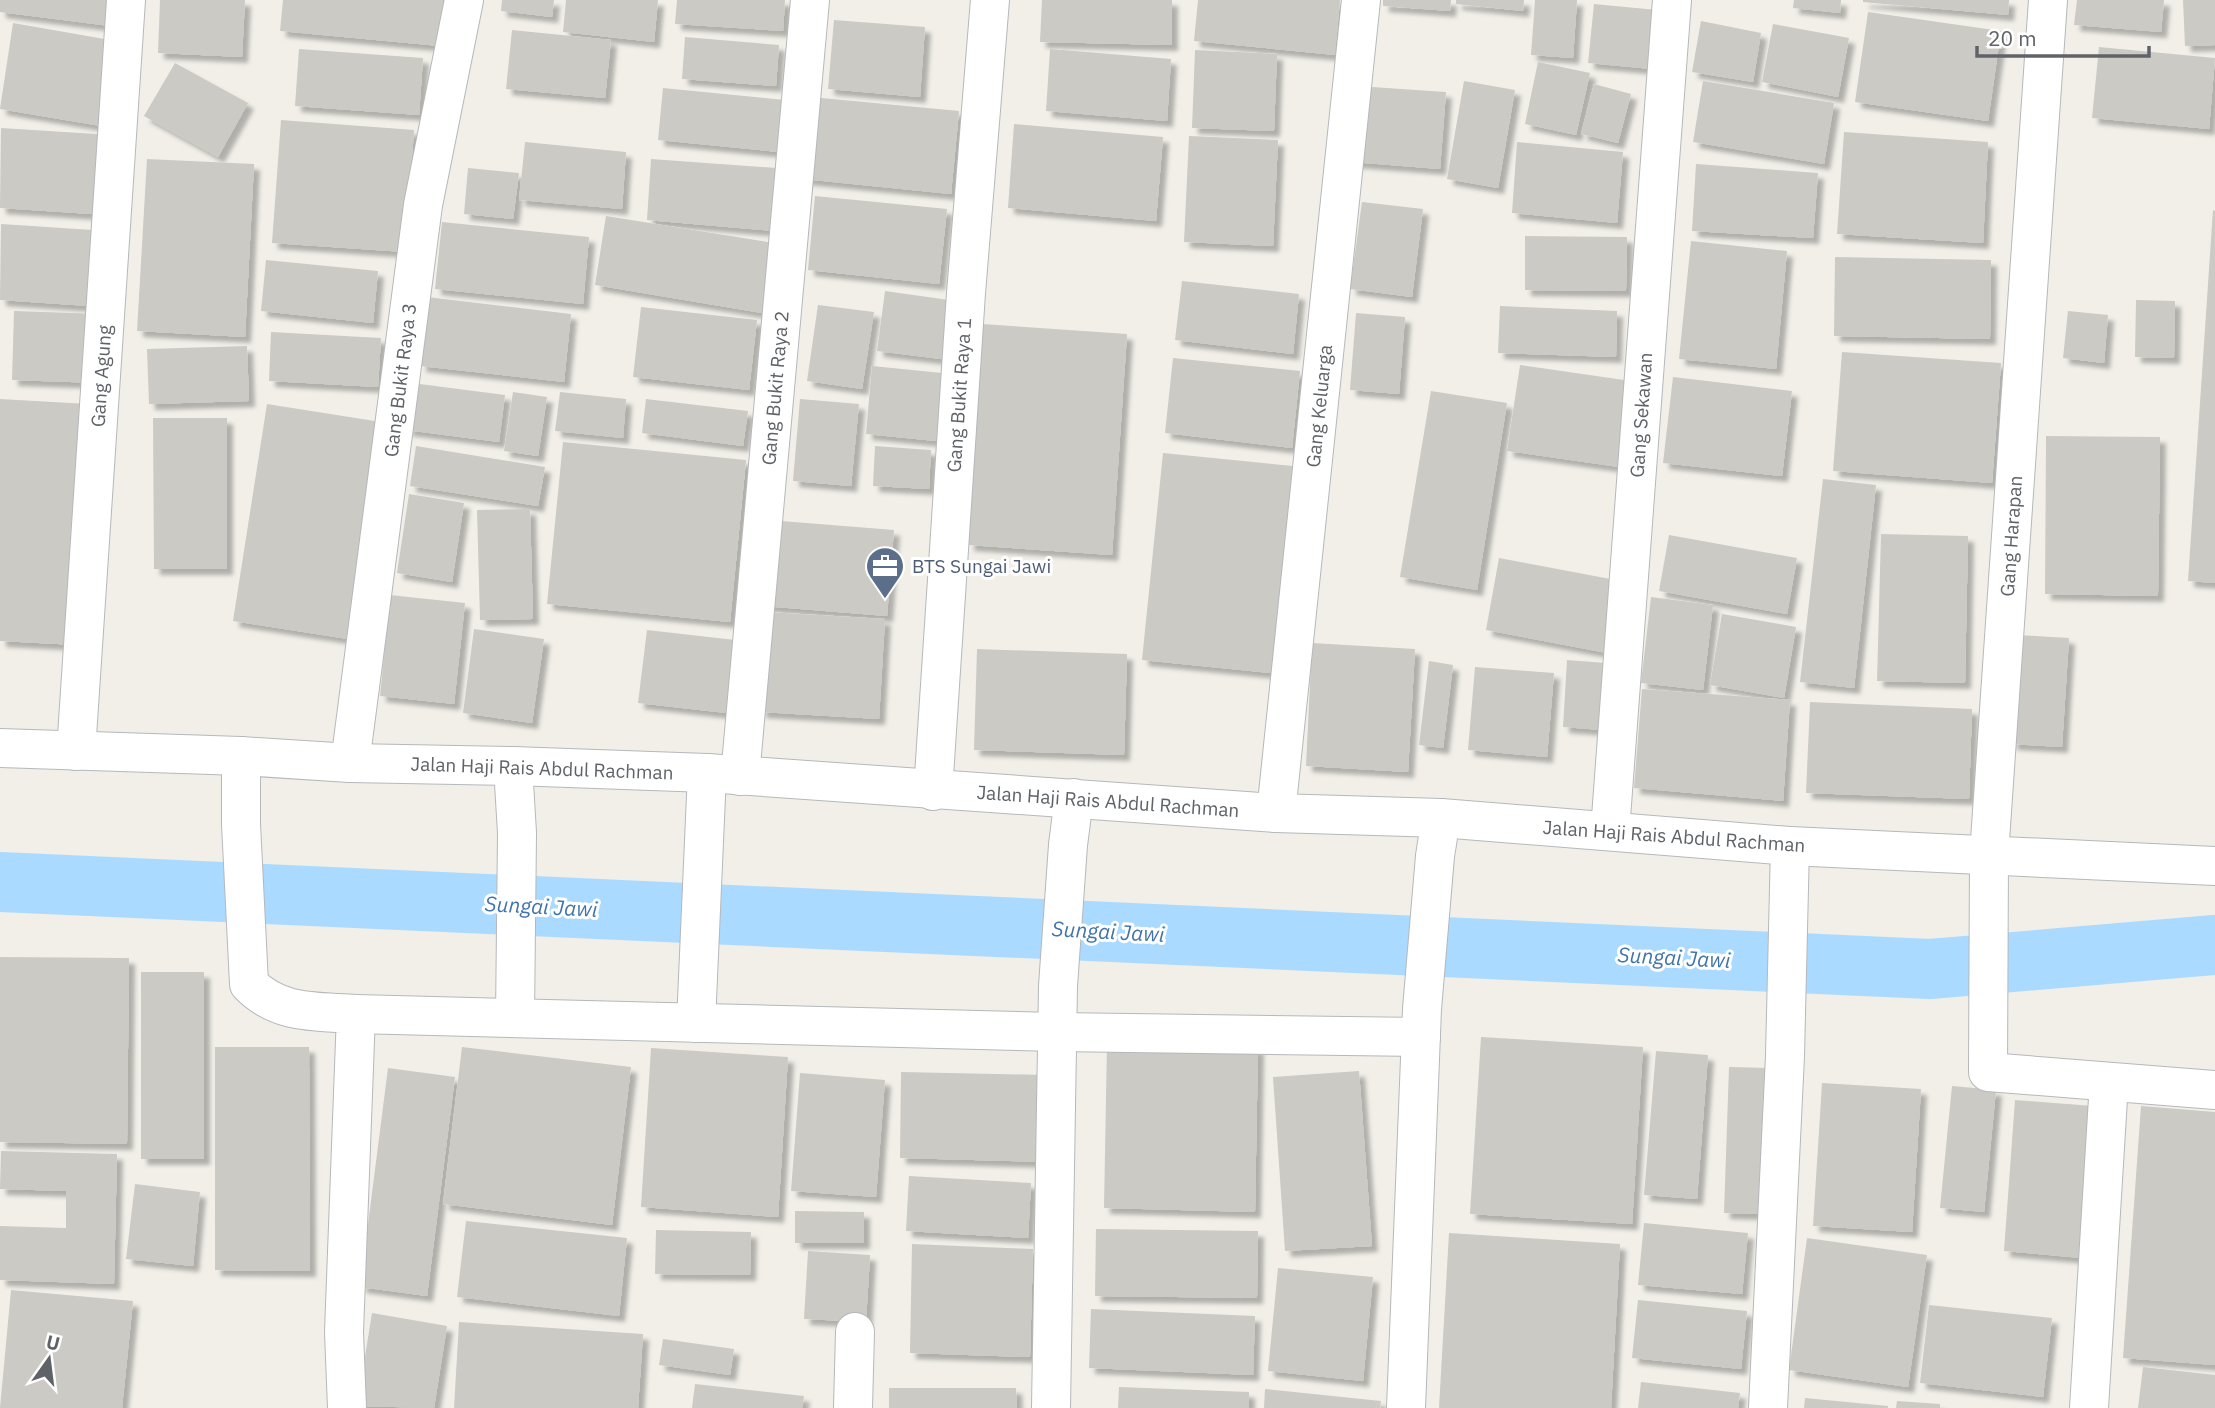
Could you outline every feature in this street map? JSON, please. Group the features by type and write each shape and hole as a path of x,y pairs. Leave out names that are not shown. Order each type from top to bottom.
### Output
{"street":[{"name":"Gang Agung","path":"76,751 126,0"},
{"name":"Gang Bukit Raya 3","path":"350,763 423,205 464,0"},
{"name":"Gang Bukit Raya 2","path":"696,1005 705,852 723,774 810,0"},
{"name":"Gang Bukit Raya 1","path":"933,791 966,293 990,0"},
{"name":"Gang Keluarga","path":"1276,813 1361,0"},
{"name":"Gang Sekawan","path":"1610,831 1672,0"},
{"name":"Gang Harapan","path":"2048,0 1989,855 1988,1059 2109,1082"},
{"name":"Jalan Haji Rais Abdul Rachman","path":"0,748 242,755 350,763 723,774 933,791 1276,813 1441,818 1790,846 2215,866"},
{"path":"242,755 241,824 249,984 263,999 293,1009 356,1014 515,1018 696,1005 1057,1032 1421,1023"},
{"path":"513,766 517,833 515,1018"},
{"path":"1051,1408 1058,986 1074,798"},
{"path":"1406,1408 1421,1023 1441,818"},
{"path":"1768,1408 1790,846"},
{"path":"347,1408 344,1332 356,1014"},
{"path":"2088,1408 2109,1082 2215,1090"},
{"path":"853,1408 855,1332"}],"building":[{"path":"0,0 114,0 110,26 0,12"},
{"path":"160,0 245,0 242,57 158,53"},
{"path":"283,0 445,0 440,46 280,31"},
{"path":"502,0 554,0 552,17 501,11"},
{"path":"566,0 658,0 654,42 563,32"},
{"path":"677,0 785,0 783,31 675,24"},
{"path":"1042,0 1172,0 1172,45 1040,42"},
{"path":"1198,0 1340,0 1335,55 1194,41"},
{"path":"1383,0 1451,0 1450,11 1383,6"},
{"path":"1456,0 1524,0 1523,11 1456,4"},
{"path":"1535,0 1577,0 1573,58 1531,55"},
{"path":"1794,0 1841,0 1840,13 1793,8"},
{"path":"1863,0 2009,0 2008,15"},
{"path":"2077,0 2164,0 2161,32 2074,25"},
{"path":"2183,0 2215,0 2215,45 2185,46"},
{"path":"1594,4 1657,10 1652,69 1588,63"},
{"path":"1868,12 2001,31 1988,121 1855,102"},
{"path":"834,20 925,27 920,97 828,89"},
{"path":"1701,21 1761,33 1753,82 1692,72"},
{"path":"13,23 116,41 101,126 0,109"},
{"path":"1773,24 1849,38 1838,97 1762,82"},
{"path":"512,30 611,40 605,98 506,89"},
{"path":"685,37 779,45 776,86 682,79"},
{"path":"2099,47 2215,58 2209,129 2092,118"},
{"path":"299,49 423,58 419,115 295,106"},
{"path":"1050,49 1171,59 1167,121 1046,111"},
{"path":"1195,50 1277,54 1274,131 1192,128"},
{"path":"1538,62 1590,73 1576,135 1525,124"},
{"path":"175,63 248,103 218,157 144,116"},
{"path":"1464,81 1515,90 1498,188 1447,179"},
{"path":"1703,81 1834,103 1824,164 1693,142"},
{"path":"1594,84 1631,94 1618,143 1581,134"},
{"path":"1357,86 1446,92 1440,169 1352,162"},
{"path":"663,88 785,100 779,152 658,140"},
{"path":"811,97 959,111 951,194 803,179"},
{"path":"281,120 414,130 405,252 272,243"},
{"path":"1014,124 1163,137 1156,221 1008,208"},
{"path":"1,128 112,135 107,215 0,208"},
{"path":"1844,132 1988,142 1983,243 1837,234"},
{"path":"1189,136 1278,140 1273,246 1184,242"},
{"path":"525,142 626,152 622,209 519,200"},
{"path":"1517,142 1623,152 1617,223 1512,213"},
{"path":"147,159 254,164 245,337 137,331"},
{"path":"651,159 777,168 774,231 647,220"},
{"path":"1696,164 1818,173 1813,238 1692,231"},
{"path":"468,168 519,173 513,219 464,214"},
{"path":"815,196 947,209 939,284 808,270"},
{"path":"1362,202 1423,209 1412,297 1350,289"},
{"path":"2213,210 2215,211 2215,583 2188,581"},
{"path":"606,216 786,245 774,315 595,285"},
{"path":"442,222 589,237 583,304 435,289"},
{"path":"1,224 93,230 89,306 0,300"},
{"path":"1525,236 1627,237 1626,291 1525,290"},
{"path":"1691,241 1787,251 1776,369 1679,359"},
{"path":"1835,257 1991,260 1990,339 1834,336"},
{"path":"266,260 378,271 373,323 261,311"},
{"path":"1182,281 1299,294 1293,354 1175,340"},
{"path":"885,291 956,301 949,360 877,351"},
{"path":"427,297 571,314 564,382 420,366"},
{"path":"2136,300 2175,301 2174,358 2135,357"},
{"path":"818,305 874,312 862,389 807,381"},
{"path":"1500,306 1617,311 1616,357 1498,353"},
{"path":"641,307 757,320 749,390 633,377"},
{"path":"14,311 101,314 99,383 12,380"},
{"path":"2068,311 2108,315 2104,363 2063,358"},
{"path":"1356,313 1405,317 1399,394 1350,390"},
{"path":"983,324 1127,334 1112,555 968,545"},
{"path":"271,332 381,338 378,387 269,381"},
{"path":"247,346 249,401 149,404 147,349"},
{"path":"1842,352 2001,363 1992,483 1833,471"},
{"path":"1173,358 1300,371 1292,448 1165,433"},
{"path":"1520,365 1631,381 1619,467 1507,451"},
{"path":"872,366 942,373 936,441 866,434"},
{"path":"1673,377 1792,391 1782,476 1663,463"},
{"path":"412,383 505,395 499,442 406,430"},
{"path":"1431,391 1507,403 1477,590 1400,577"},
{"path":"513,392 547,397 538,456 504,451"},
{"path":"560,392 626,399 623,438 555,431"},
{"path":"0,399 88,404 77,645 0,641"},
{"path":"646,399 748,411 743,446 642,433"},
{"path":"800,399 859,404 851,486 793,481"},
{"path":"267,404 381,422 348,639 233,621"},
{"path":"153,418 227,418 227,569 154,569"},
{"path":"2046,436 2160,437 2158,596 2045,594"},
{"path":"563,442 746,460 730,622 547,604"},
{"path":"416,446 545,467 538,506 410,486"},
{"path":"875,446 931,450 929,489 873,486"},
{"path":"1163,453 1303,467 1281,674 1142,660"},
{"path":"1823,479 1876,485 1854,688 1800,682"},
{"path":"409,494 464,503 452,582 397,573"},
{"path":"530,509 533,619 480,620 477,510"},
{"path":"769,520 894,530 887,616 763,606"},
{"path":"1881,534 1968,536 1965,683 1877,681"},
{"path":"1669,535 1797,558 1787,614 1659,591"},
{"path":"1499,558 1621,581 1607,653 1486,630"},
{"path":"390,595 465,603 454,704 380,696"},
{"path":"1651,597 1713,605 1703,690 1641,683"},
{"path":"766,612 885,619 879,719 760,712"},
{"path":"1722,614 1796,627 1784,698 1710,685"},
{"path":"474,629 544,639 532,723 463,713"},
{"path":"647,630 744,641 735,714 638,703"},
{"path":"2018,635 2069,638 2062,747 2011,744"},
{"path":"1312,643 1415,649 1408,772 1306,766"},
{"path":"977,649 1127,654 1124,755 974,750"},
{"path":"1567,660 1606,663 1602,730 1563,727"},
{"path":"1429,661 1453,665 1443,748 1419,745"},
{"path":"1475,667 1554,673 1547,757 1468,750"},
{"path":"1642,689 1790,700 1783,801 1634,788"},
{"path":"1810,702 1972,709 1969,799 1806,793"},
{"path":"0,957 129,958 127,1144 0,1142"},
{"path":"141,972 204,972 204,1159 141,1159"},
{"path":"1481,1037 1643,1047 1632,1224 1470,1214"},
{"path":"1107,1044 1258,1047 1255,1212 1104,1208"},
{"path":"215,1047 309,1047 310,1271 215,1270"},
{"path":"462,1047 631,1067 612,1225 443,1204"},
{"path":"651,1048 788,1057 778,1217 641,1207"},
{"path":"1656,1051 1708,1055 1697,1199 1644,1195"},
{"path":"1729,1067 1770,1068 1765,1214 1724,1213"},
{"path":"388,1068 455,1077 427,1296 360,1287"},
{"path":"1359,1071 1372,1246 1285,1251 1273,1077"},
{"path":"901,1072 1049,1075 1046,1162 900,1158"},
{"path":"800,1073 885,1080 876,1197 791,1191"},
{"path":"1822,1083 1921,1089 1912,1232 1813,1226"},
{"path":"1952,1086 1996,1090 1984,1212 1940,1208"},
{"path":"2015,1100 2093,1106 2081,1258 2004,1251"},
{"path":"2141,1106 2215,1112 2215,1365 2123,1358"},
{"path":"1,1151 117,1154 114,1284 0,1280 0,1226 66,1228 66,1191 0,1189"},
{"path":"909,1176 1031,1183 1028,1238 906,1231"},
{"path":"135,1184 200,1192 193,1266 126,1259"},
{"path":"795,1211 864,1212 864,1243 795,1243"},
{"path":"466,1221 627,1238 619,1316 457,1297"},
{"path":"1644,1223 1748,1233 1742,1294 1638,1285"},
{"path":"1096,1229 1258,1231 1257,1298 1095,1296"},
{"path":"656,1230 751,1232 750,1275 655,1274"},
{"path":"1449,1233 1620,1244 1611,1408 1439,1408"},
{"path":"1807,1238 1927,1255 1908,1387 1789,1370"},
{"path":"912,1244 1033,1249 1030,1357 910,1353"},
{"path":"808,1251 870,1255 866,1322 804,1319"},
{"path":"1278,1268 1373,1277 1363,1381 1268,1371"},
{"path":"11,1290 133,1301 122,1408 0,1408"},
{"path":"1638,1300 1747,1311 1741,1369 1632,1358"},
{"path":"1929,1305 2052,1318 2043,1397 1920,1383"},
{"path":"1091,1309 1255,1316 1253,1375 1089,1368"},
{"path":"372,1313 447,1326 434,1408 357,1406"},
{"path":"459,1322 643,1334 638,1408 454,1408"},
{"path":"663,1339 734,1349 730,1375 659,1365"},
{"path":"2143,1367 2215,1375 2215,1408 2138,1408"},
{"path":"1641,1382 1740,1393 1738,1408 1638,1408"},
{"path":"695,1384 804,1396 802,1408 692,1408"},
{"path":"1119,1387 1249,1392 1249,1408 1118,1408"},
{"path":"889,1388 1016,1388 1017,1408 889,1408"},
{"path":"1265,1389 1381,1401 1380,1408 1264,1408"},
{"path":"1805,1398 1888,1406 1888,1408 1804,1408"},
{"path":"1897,1401 1940,1404 1940,1408 1896,1408"}],"waterway":[{"name":"Sungai Jawi","path":"0,882 1930,969 2215,945"}],"place":[{"name":"BTS Sungai Jawi","path":"885,600"}]}
